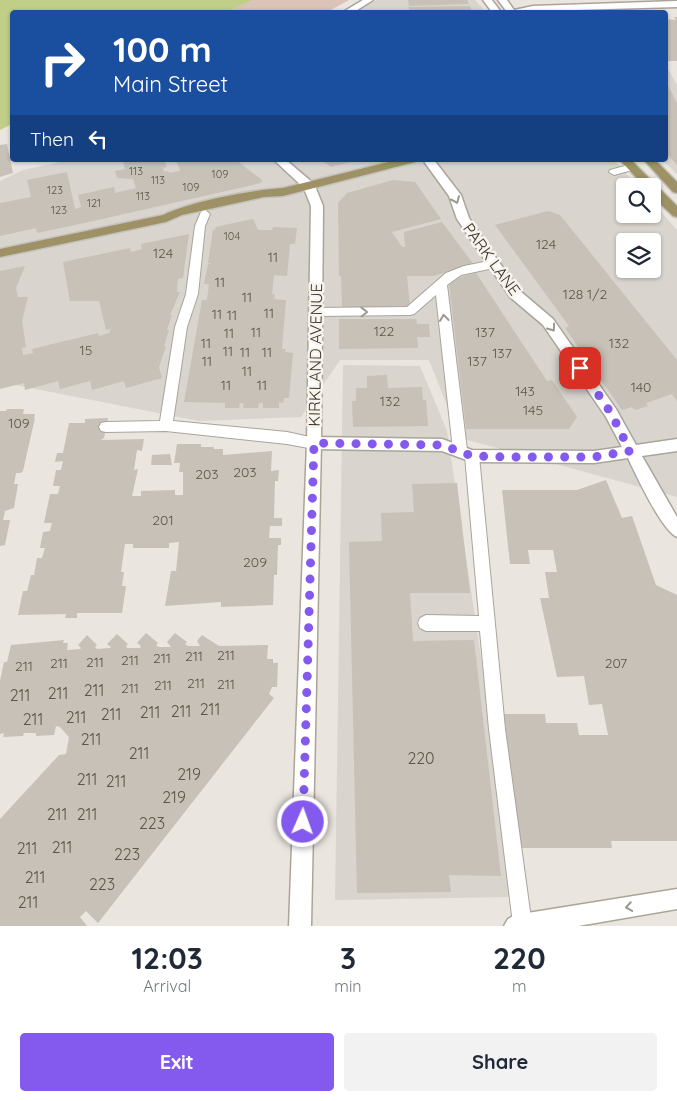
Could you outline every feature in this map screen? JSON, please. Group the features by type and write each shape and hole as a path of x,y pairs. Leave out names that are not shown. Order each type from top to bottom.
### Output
{"main road":[{"path":"0,253 166,218 188,210 264,193 283,192 403,162"},
{"path":"651,162 677,189"},
{"path":"629,164 642,178"},
{"path":"166,218 181,219 205,214 267,200 283,192"},
{"path":"663,200 677,200"},
{"path":"663,200 677,213"}],"street":[{"path":"352,10 369,0"},
{"path":"502,0 511,10"},
{"path":"526,10 677,4"},
{"path":"281,162 309,186"},
{"name":"PARK LANE","path":"430,162 455,196 463,219 515,294 548,322 611,413 663,510 677,530"},
{"name":"KIRKLAND AVENUE","path":"300,926 316,312 317,206 309,186"},
{"path":"314,443 442,445 466,453 594,457 677,445"},
{"path":"519,925 677,899"}],"lane":[{"path":"614,172 629,164"},
{"path":"166,426 181,327 192,294 200,226 205,214"},
{"path":"316,312 410,311 441,284 444,278 455,273 494,264"},
{"path":"441,284 449,366 466,453 487,624 519,925"},
{"path":"106,427 166,426 287,438 314,443"},
{"path":"426,623 487,624"}],"shaded area":[{"path":"0,0 253,0 231,10 10,10 10,125 0,130"},
{"path":"253,0 349,0 331,10 231,10"},
{"path":"377,0 475,0 484,10 358,10"},
{"path":"668,69 677,85 677,174 665,162 668,162"},
{"path":"60,162 616,162 630,178 616,178 616,223 661,223 661,212 677,230 677,497 460,438 429,360 340,360 301,417 199,421 0,382 0,181 23,170"},
{"path":"343,365 420,366 447,431 517,897 335,900"}],"building":[{"path":"408,0 467,0 469,4 409,6"},
{"path":"470,6 471,10 410,10 408,7"},
{"path":"674,17 677,17 677,61 668,61 668,19 676,20"},
{"path":"668,86 677,103 677,165 668,155"},
{"path":"7,144 13,173 0,177 0,145"},
{"path":"123,162 165,162 167,167 163,168 164,172 168,171 169,173 180,171 177,162 239,162 262,180 261,183 80,224 37,233 36,228 0,236 0,203 31,197 27,180 67,172 75,209 81,207 78,195 114,187 115,193 136,188 133,179 117,178 115,171 125,169"},
{"path":"324,162 351,162 331,167"},
{"path":"393,180 415,182 441,219 392,232 402,247 405,247 404,232 442,222 474,265 433,276 407,276 410,307 342,307 341,276 339,276 338,203 347,193"},
{"path":"548,211 560,215 677,360 677,401 672,394 646,403 648,406 635,410 632,407 622,410 565,328 569,326 495,225"},
{"path":"253,219 258,230 272,230 273,227 297,228 295,244 290,244 287,276 274,275 272,294 275,294 274,299 286,300 282,349 286,349 285,352 293,353 289,398 284,398 283,403 279,402 279,408 263,408 263,403 259,403 258,408 243,408 244,403 240,403 239,408 225,408 225,403 184,402 202,300 207,300 209,284 204,284 208,264 212,263 208,263 213,230 216,229 215,227"},
{"path":"189,234 183,278 178,279 177,292 180,292 170,315 172,315 164,346 166,346 159,367 162,378 126,388 124,381 92,390 90,381 60,389 58,381 25,390 24,383 0,389 0,271 25,266 16,288 18,297 28,297 22,321 26,347 22,348 23,355 33,353 32,349 98,333 99,336 109,333 111,329 106,330 99,301 70,301 63,262 130,248 131,252 142,249 141,244"},
{"path":"476,273 547,381 552,380 577,417 569,429 466,429 449,284 453,279"},
{"path":"339,319 416,319 417,324 429,324 430,337 417,337 418,348 339,349"},
{"path":"387,375 388,388 422,387 423,400 426,400 428,426 353,427 352,401 356,401 356,388 367,388 367,376"},
{"path":"7,409 24,409 23,414 35,414 35,418 23,471 16,473 14,484 18,484 14,508 5,511 3,520 10,520 5,545 0,546 0,411 6,411"},
{"path":"108,418 104,438 101,440 144,439 142,451 137,450 134,470 138,469 132,496 141,496 141,491 175,490 175,495 183,495 183,472 179,472 180,463 174,463 177,444 201,444 201,447 223,449 223,455 272,451 271,471 279,470 278,481 275,481 274,518 282,518 282,526 270,526 269,538 281,538 281,545 278,545 277,575 274,575 273,605 221,607 221,602 165,606 171,571 176,571 179,542 169,543 169,548 133,548 133,544 125,544 121,572 124,572 122,586 126,586 122,613 77,613 77,618 65,618 66,614 18,615 23,591 27,591 31,575 34,575 37,558 42,558 45,548 40,548 43,532 50,531 52,523 44,523 50,494 58,494 60,486 53,486 56,470 61,470 63,461 55,462 57,453 63,453 69,423 85,423 85,419"},
{"path":"170,454 172,465 151,465 152,455"},
{"path":"606,480 622,518 632,516 656,585 677,595 677,841 611,841 612,848 520,848 504,714 545,714 546,723 577,723 579,735 608,735 602,704 589,705 584,676 557,677 540,598 549,598 545,572 557,572 553,550 528,550 530,564 510,564 502,490 577,490"},
{"path":"457,483 470,593 410,593 413,641 474,640 501,876 449,875 451,892 357,893 349,542 382,541 381,513 414,512 412,484"},
{"path":"146,633 158,643 156,645 158,647 171,647 167,642 175,633 187,642 185,644 188,646 200,646 197,641 202,635 219,646 268,645 267,659 273,659 273,663 278,663 277,687 272,687 269,694 274,698 98,923 86,911 80,917 87,926 0,926 0,819 59,755 66,754 69,737 60,727 56,726 54,735 36,736 36,733 24,733 23,736 3,737 4,733 0,734 0,681 4,662 7,662 11,645 64,640 63,643 68,643 67,650 80,649 78,645 87,635 97,645 95,647 97,649 110,648 107,644 117,634 128,644 127,648 140,648 141,646 137,643"}],"route":[{"path":"303,822 314,443 442,445 460,450 472,456 506,457 594,457 630,451 611,413 580,368"}]}
